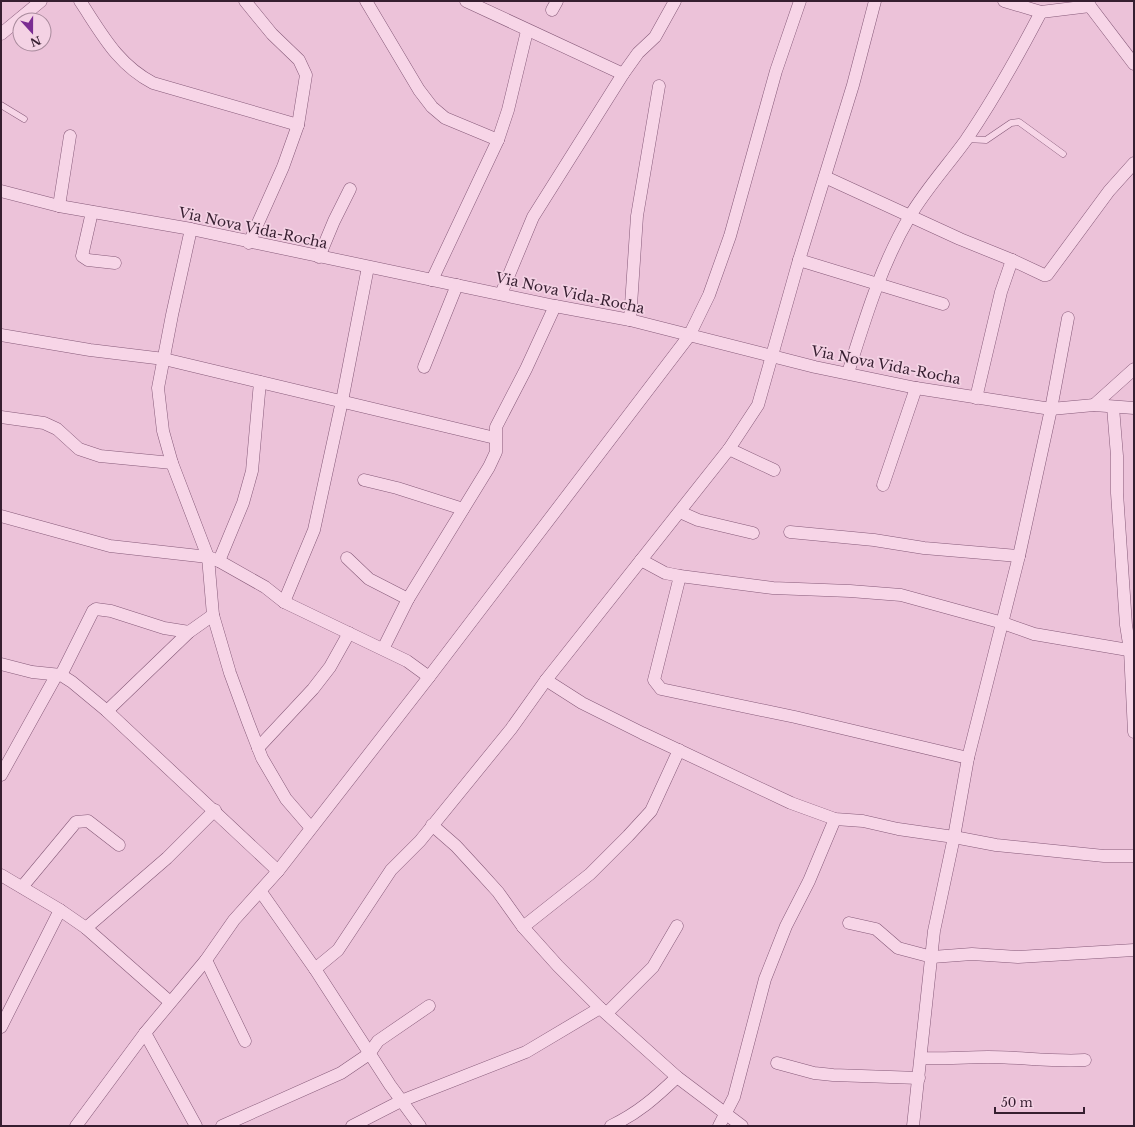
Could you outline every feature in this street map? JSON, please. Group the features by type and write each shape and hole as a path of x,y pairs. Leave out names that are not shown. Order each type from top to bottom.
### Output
{"street":[{"path":"1,34 41,1"},
{"path":"80,1 110,46 129,68 140,76 153,83 298,125"},
{"path":"245,1 304,67 306,75 306,85 298,125 283,167 249,243"},
{"path":"366,1 419,90 432,107 445,118 498,140"},
{"path":"466,1 527,31 623,74"},
{"path":"501,294 533,217 623,74 638,53 655,37 675,1"},
{"path":"76,1126 145,1033 206,960 234,920 261,892 312,828 689,336 709,295 726,249 776,71 800,1"},
{"path":"315,969 338,950 391,870 420,841 511,729 546,680 729,449 758,405 773,357 799,260 853,85 875,1"},
{"path":"1004,1 1041,12 1088,3 1134,64"},
{"path":"848,373 876,284 911,215 966,139 1011,68 1041,12"},
{"path":"432,280 498,140 508,110 527,31"},
{"path":"630,320 637,216 659,86"},
{"path":"59,206 70,136"},
{"path":"825,176 960,239 1047,275 1109,191 1134,164"},
{"path":"319,257 334,221 350,189"},
{"name":"Via Nova Vida-Rocha","path":"1,191 59,206 191,229 249,243 630,320 773,357 916,388 1051,410 1094,405 1134,408"},
{"path":"92,212 82,256 88,260 115,263"},
{"path":"191,229 158,388 163,431 172,463 213,559 213,615 230,673 258,748 286,799 312,828"},
{"path":"799,260 943,304"},
{"path":"976,398 994,318 1012,260"},
{"path":"284,602 314,530 342,401 368,267"},
{"path":"424,367 457,285"},
{"path":"383,649 408,599 496,452 496,427 526,369 555,306"},
{"path":"913,1126 934,931 954,837 968,758 1019,556 1051,410 1068,318"},
{"path":"1,335 90,350 164,359 495,438"},
{"path":"1094,405 1134,369"},
{"path":"213,559 243,503 252,471 260,382"},
{"path":"883,485 916,388"},
{"path":"1113,406 1126,625 1132,650 1134,732"},
{"path":"1,417 44,423 57,429 79,448 100,456 172,463"},
{"path":"729,449 774,470"},
{"path":"364,480 397,488 463,509"},
{"path":"680,512 698,520 753,533"},
{"path":"1,516 110,546 213,559 265,587 284,602 407,661 429,677"},
{"path":"790,532 874,540 924,548 1019,556"},
{"path":"347,558 369,579 408,599"},
{"path":"640,560 665,573 680,576 773,588 901,595 1003,623 1034,634 1132,650"},
{"path":"680,576 654,680 661,689 796,717 968,758"},
{"path":"1,776 59,675 93,611 96,609 111,611 164,628 189,632"},
{"path":"107,711 189,632 213,615"},
{"path":"258,748 313,688 330,667 349,633"},
{"path":"1,664 59,675 107,711 215,810 278,871"},
{"path":"546,680 582,703 679,750 792,803 835,819 863,821 898,829 996,845 1104,856 1134,856"},
{"path":"523,927 590,874 651,811 679,750"},
{"path":"86,928 167,858 215,810"},
{"path":"719,1126 734,1097 765,979 786,926 809,881 835,819"},
{"path":"22,887 76,822 88,821 119,844"},
{"path":"432,825 456,846 498,892 523,927 558,966 677,1077 742,1126"},
{"path":"1,875 60,910 86,928 170,1002"},
{"path":"261,892 315,969 369,1054 420,1126"},
{"path":"1,1027 60,910"},
{"path":"849,923 876,929 898,948 932,957 972,954 1018,957 1134,950"},
{"path":"352,1126 401,1101 526,1052 604,1010 653,968 677,926"},
{"path":"206,960 245,1041"},
{"path":"222,1126 341,1073 369,1054 378,1041 429,1006"},
{"path":"145,1033 196,1126"},
{"path":"921,1058 948,1060 988,1057 1060,1062 1085,1060"},
{"path":"777,1063 814,1073 919,1078"},
{"path":"611,1126 633,1115 650,1103 677,1077"}],"lane":[{"path":"1,105 24,119"},
{"path":"966,139 986,140 1011,123 1019,122 1063,154"}]}
